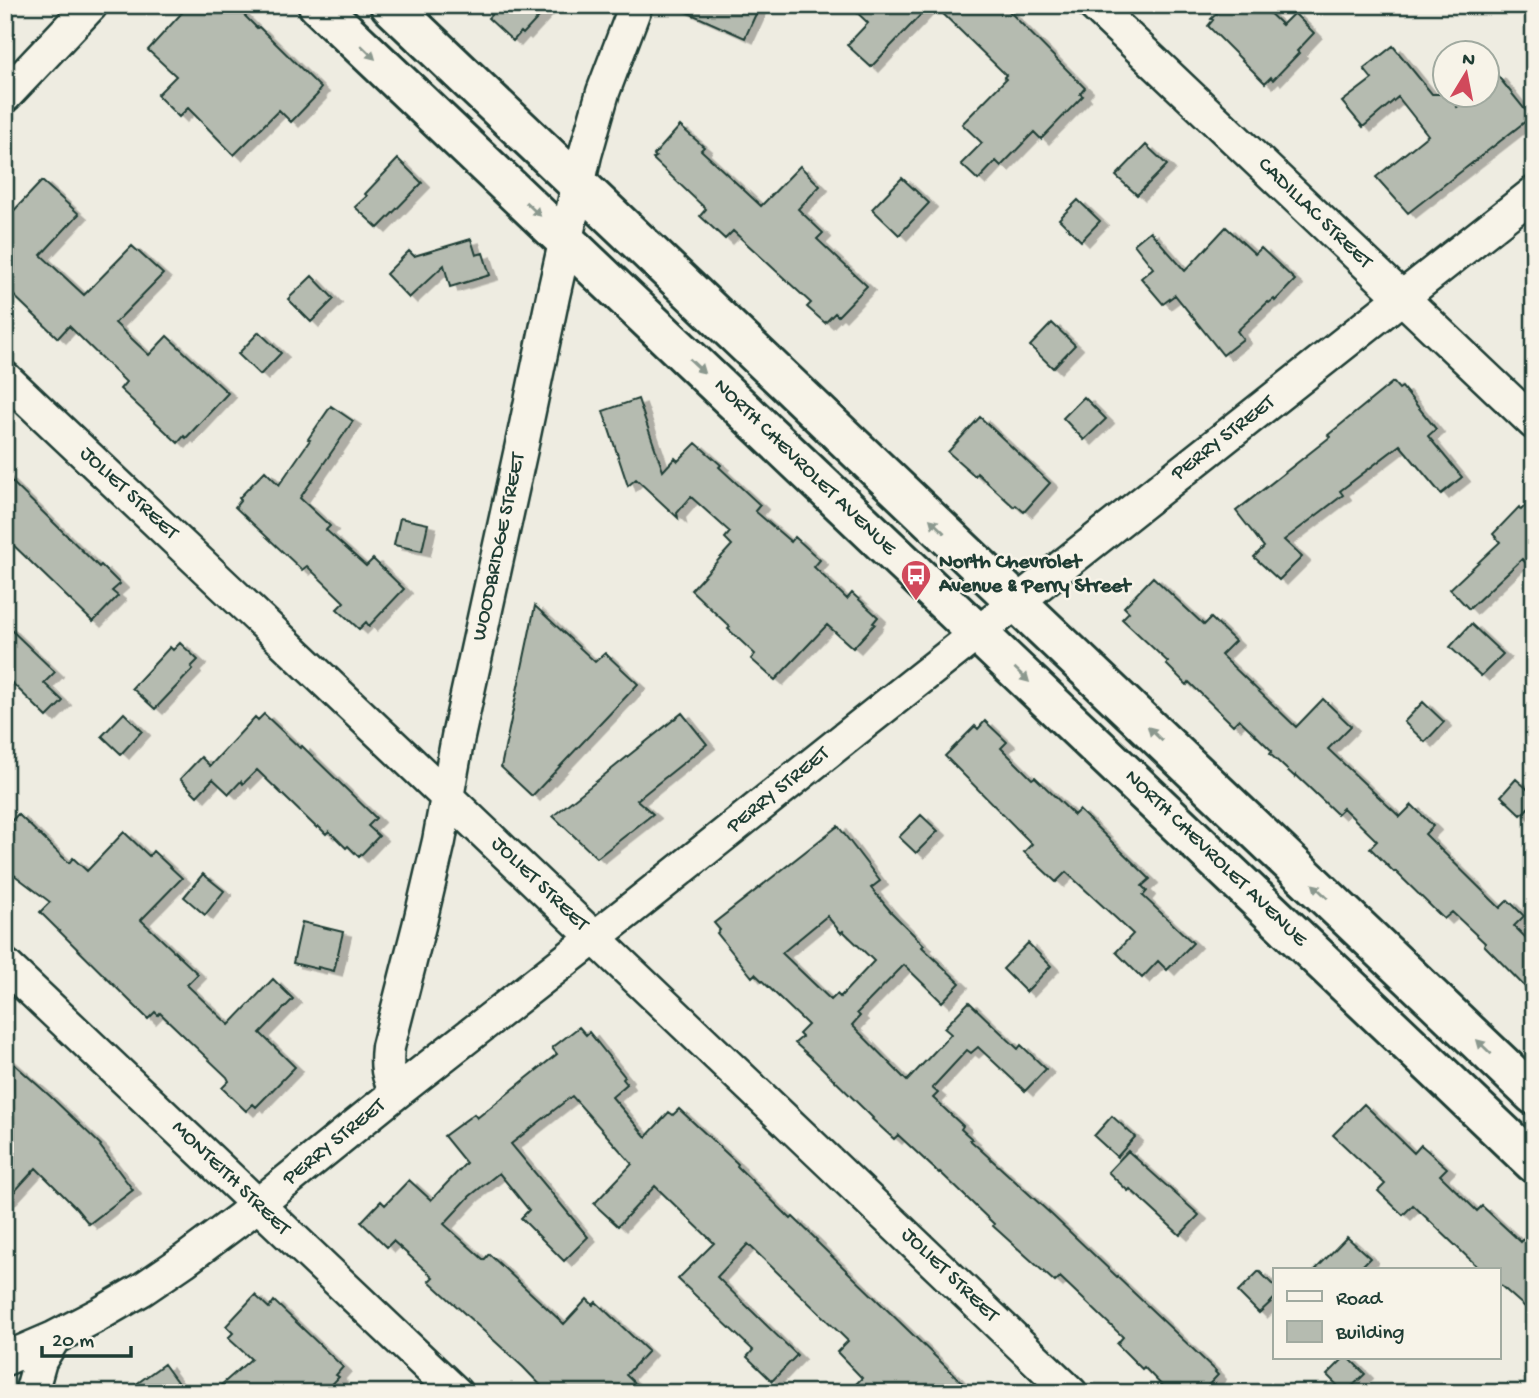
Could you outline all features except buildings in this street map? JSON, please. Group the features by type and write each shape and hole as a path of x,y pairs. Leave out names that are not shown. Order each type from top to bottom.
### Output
{"street":[{"path":"5,96 91,5"},
{"name":"NORTH CHEVROLET AVENUE","path":"318,5 1534,1163"},
{"path":"390,5 1534,1095"},
{"name":"WOODBRIDGE STREET","path":"397,1092 388,1075 388,1047 448,797 458,737 565,241 603,92 636,5"},
{"name":"CADILLAC STREET","path":"1094,5 1534,423"},
{"name":"PERRY STREET","path":"5,1359 98,1315 185,1261 1534,193"},
{"name":"JOLIET STREET","path":"5,378 1071,1393"},
{"name":"MONTEITH STREET","path":"5,965 456,1393"},
{"path":"1380,1016 1414,981"},
{"path":"31,1393 40,1360 54,1338"}],"place":[{"name":"North Chevrolet Avenue & Perry Street","path":"916,602"}]}
